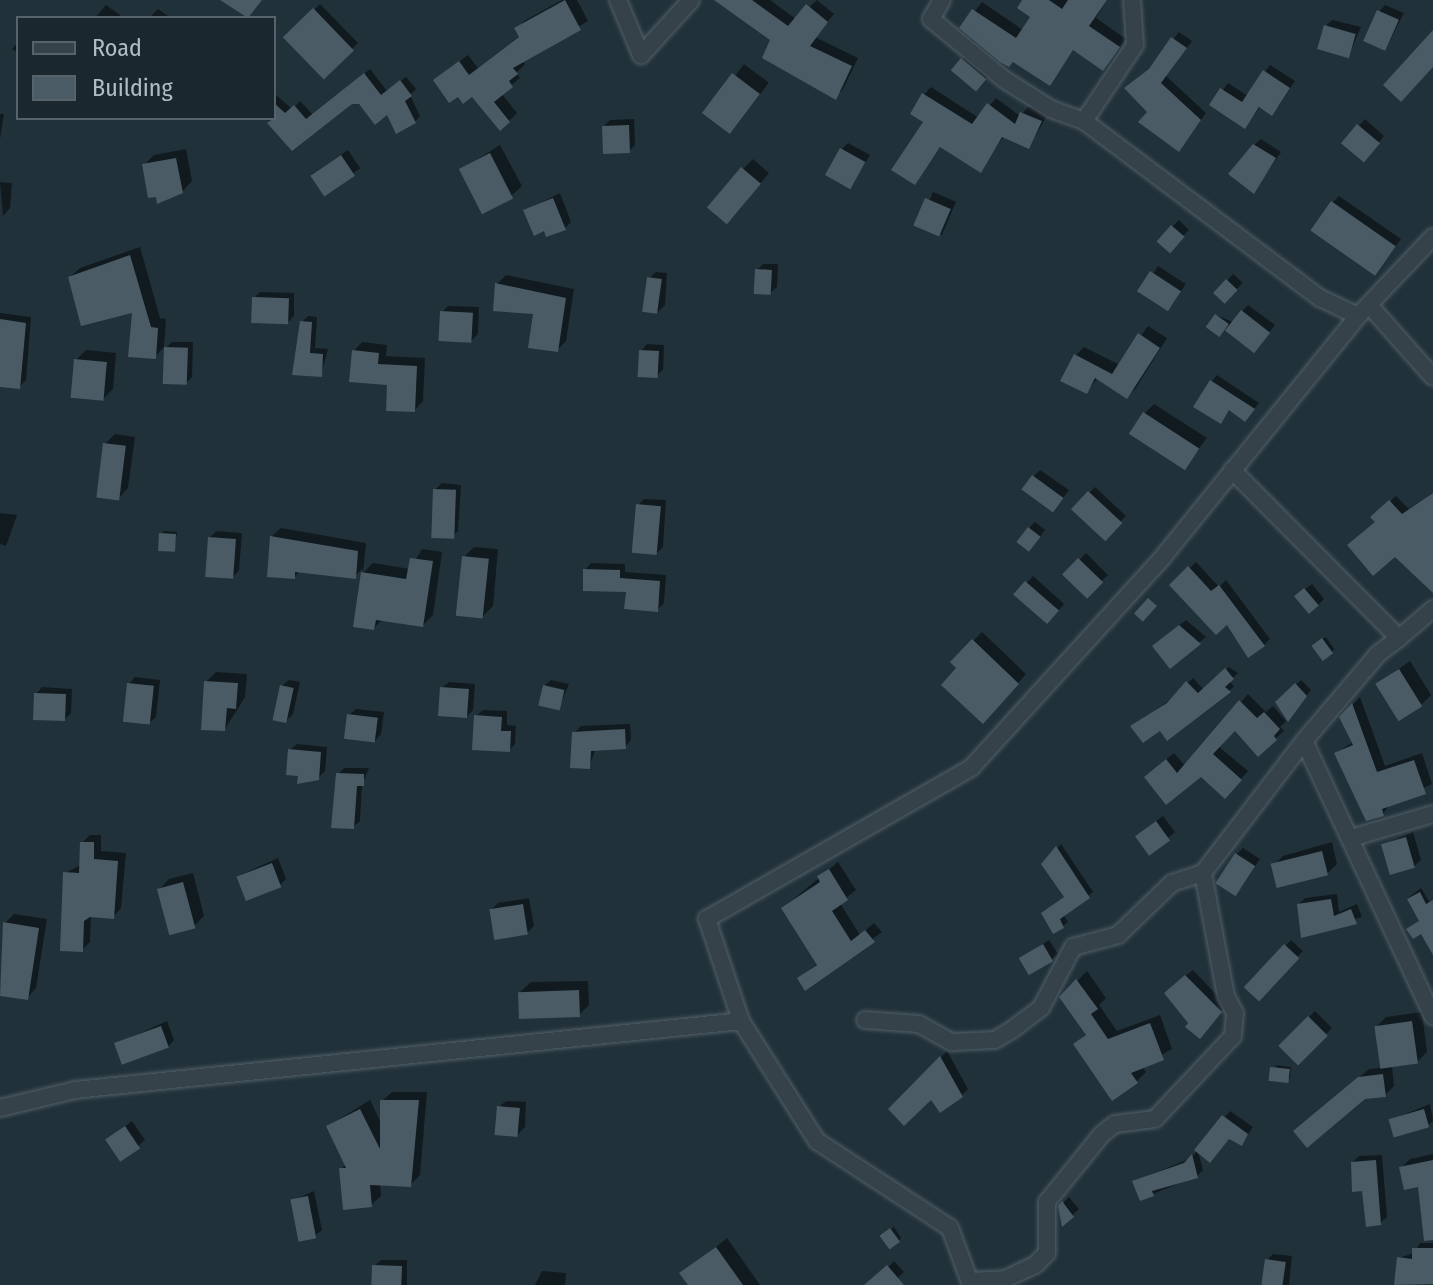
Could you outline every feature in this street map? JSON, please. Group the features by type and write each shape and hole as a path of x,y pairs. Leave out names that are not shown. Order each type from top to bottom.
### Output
{"street":[{"path":"618,0 641,55 691,0"},
{"path":"942,0 931,19 1020,90 1084,121 1320,298 1364,311 1433,377"},
{"path":"1084,121 1135,45 1132,0"},
{"path":"1203,873 1226,996 1235,1013 1233,1036 1155,1119 1115,1124 1102,1134 1047,1202 1047,1253 1035,1265 1005,1279 971,1283 950,1228 817,1141 741,1021 707,919 971,768 1162,558 1364,311 1433,237"},
{"path":"1232,470 1399,638"},
{"path":"865,1020 919,1024 952,1042 995,1040 1041,1008 1073,947 1118,935 1172,883 1203,873 1304,741 1378,654 1433,609"},
{"path":"1304,741 1433,1016"},
{"path":"1351,838 1433,814"},
{"path":"0,1108 75,1090 741,1021"}],"building":[{"path":"220,0 262,0 250,16"},
{"path":"565,0 581,30 513,68 518,74 509,81 513,87 494,102 510,122 500,131 472,97 463,104 458,97 449,103 433,80 459,61 469,75 519,37 514,28"},
{"path":"714,0 752,0 788,26 806,4 828,22 810,46 852,66 836,100 762,58 770,40"},
{"path":"1022,0 1049,0 1062,9 1068,0 1107,0 1089,26 1120,47 1103,71 1073,50 1050,86 1013,62 1009,67 1000,62 959,28 972,9 1016,38 1030,17 1017,8"},
{"path":"313,8 354,50 324,80 283,37"},
{"path":"1377,10 1399,20 1385,51 1363,41"},
{"path":"1324,25 1356,34 1349,58 1317,49"},
{"path":"1433,30 1433,67 1401,102 1383,85"},
{"path":"1171,37 1187,48 1161,83 1201,120 1179,152 1138,122 1147,112 1124,88 1149,69"},
{"path":"961,58 986,79 976,91 951,70"},
{"path":"1263,70 1290,88 1272,116 1259,107 1245,129 1209,105 1220,88 1242,102"},
{"path":"364,73 381,95 400,80 412,96 405,101 416,123 396,134 387,115 375,125 359,104 352,104 292,151 267,123 276,120 276,105 285,113 294,105 306,119"},
{"path":"732,73 760,94 730,134 702,113"},
{"path":"922,93 972,124 987,103 1015,124 1020,112 1042,121 1029,149 1002,137 981,173 940,147 915,185 891,170 923,122 910,114"},
{"path":"1357,124 1380,143 1364,162 1341,143"},
{"path":"629,125 630,153 603,154 602,126"},
{"path":"1253,144 1276,158 1254,194 1228,174"},
{"path":"840,148 865,162 850,189 825,175"},
{"path":"490,153 513,198 482,214 459,169"},
{"path":"341,155 355,176 324,196 310,176"},
{"path":"176,158 183,193 157,204 156,197 148,198 142,164"},
{"path":"741,167 761,184 727,224 707,208"},
{"path":"553,198 566,230 546,237 544,231 534,236 523,210"},
{"path":"925,198 951,209 939,237 913,226"},
{"path":"1331,201 1396,246 1375,276 1310,230"},
{"path":"1171,225 1185,237 1170,253 1157,242"},
{"path":"130,255 151,327 158,328 156,359 128,357 132,313 81,326 68,277"},
{"path":"755,269 772,270 771,295 754,294"},
{"path":"1150,271 1181,291 1168,311 1137,291"},
{"path":"647,277 662,279 657,314 642,312"},
{"path":"1226,279 1238,290 1225,304 1213,293"},
{"path":"495,283 566,298 558,352 528,348 533,314 493,311"},
{"path":"252,297 289,298 288,324 251,323"},
{"path":"1241,310 1270,333 1254,353 1225,330"},
{"path":"440,311 473,313 471,343 438,341"},
{"path":"1215,314 1229,324 1219,337 1206,327"},
{"path":"0,319 26,323 20,389 0,387"},
{"path":"300,321 312,322 310,353 323,354 322,377 292,375"},
{"path":"1138,333 1160,348 1127,399 1095,378 1087,394 1060,381 1074,354 1112,374"},
{"path":"164,347 188,348 187,385 163,384"},
{"path":"352,350 379,353 378,364 417,366 415,412 386,411 387,385 349,382"},
{"path":"639,350 659,351 658,378 638,377"},
{"path":"74,359 107,362 103,401 71,398"},
{"path":"1210,380 1255,409 1245,422 1229,410 1221,424 1193,407"},
{"path":"1143,412 1199,448 1185,470 1129,434"},
{"path":"103,443 126,446 119,500 96,498"},
{"path":"1032,475 1064,498 1053,512 1021,490"},
{"path":"433,489 456,490 454,539 431,538"},
{"path":"1088,491 1122,523 1105,541 1071,509"},
{"path":"1433,493 1433,593 1395,557 1373,576 1347,545 1375,522 1370,517 1389,500 1402,514"},
{"path":"636,504 661,506 657,555 632,553"},
{"path":"1028,527 1041,537 1029,552 1016,542"},
{"path":"159,533 176,534 175,552 158,551"},
{"path":"270,536 358,551 356,579 295,572 295,579 267,577"},
{"path":"208,537 236,539 233,579 205,577"},
{"path":"462,556 489,559 483,618 456,616"},
{"path":"410,558 433,561 423,627 376,620 374,630 353,627 361,572 406,579"},
{"path":"1078,558 1103,582 1087,599 1062,575"},
{"path":"1188,566 1211,591 1219,585 1265,646 1248,658 1227,625 1216,635 1169,585"},
{"path":"583,569 620,570 620,578 660,581 658,612 624,609 626,592 583,591"},
{"path":"1025,581 1059,611 1047,624 1013,595"},
{"path":"1304,588 1319,606 1309,614 1294,596"},
{"path":"1148,598 1157,606 1143,622 1134,614"},
{"path":"1179,625 1201,644 1170,669 1152,646"},
{"path":"1322,638 1333,653 1323,661 1311,646"},
{"path":"972,639 1019,684 983,724 941,685 956,668 950,662"},
{"path":"1225,668 1234,679 1225,687 1231,692 1167,741 1160,731 1143,743 1130,726 1167,703 1186,681 1198,693"},
{"path":"1399,669 1422,706 1399,721 1375,684"},
{"path":"204,681 238,683 236,709 227,708 225,731 201,730"},
{"path":"127,683 154,686 150,725 123,722"},
{"path":"1295,683 1307,696 1288,722 1275,702"},
{"path":"280,685 294,688 286,723 273,720"},
{"path":"543,685 564,690 560,710 538,705"},
{"path":"440,687 469,689 467,718 438,716"},
{"path":"34,693 66,694 65,721 33,720"},
{"path":"1239,700 1257,718 1264,712 1280,729 1274,736 1277,740 1258,757 1235,731 1213,754 1242,780 1225,799 1201,777 1166,805 1144,777 1166,759 1177,773"},
{"path":"1352,703 1377,772 1414,760 1426,794 1382,809 1384,816 1366,821 1334,753 1353,745 1339,717"},
{"path":"347,714 378,718 375,743 344,739"},
{"path":"474,715 502,717 501,731 511,731 510,752 472,750"},
{"path":"625,729 626,749 591,751 590,769 570,768 572,732"},
{"path":"288,749 321,752 319,780 297,784 298,776 286,775"},
{"path":"336,773 364,774 364,786 357,786 354,829 331,828"},
{"path":"1156,821 1170,840 1149,856 1135,836"},
{"path":"1406,837 1415,868 1390,875 1381,844"},
{"path":"80,842 94,842 94,859 118,861 114,919 90,917 84,921 83,952 60,951 63,872 79,873"},
{"path":"1056,846 1090,898 1060,919 1064,928 1053,934 1041,913 1064,897 1041,864"},
{"path":"1322,851 1328,875 1277,888 1271,864"},
{"path":"1235,853 1255,866 1236,896 1215,883"},
{"path":"272,863 281,887 246,901 237,877"},
{"path":"829,869 848,900 832,911 851,941 865,930 875,942 805,991 797,978 817,965 781,908 820,882 817,876"},
{"path":"183,882 195,928 169,935 157,889"},
{"path":"1420,892 1426,904 1433,900 1433,955 1421,934 1413,939 1406,929 1419,921 1407,899"},
{"path":"1331,899 1334,916 1351,909 1357,924 1301,938 1297,904"},
{"path":"523,904 528,935 494,940 489,909"},
{"path":"3,922 39,928 28,1000 0,996"},
{"path":"1043,944 1053,961 1029,975 1019,958"},
{"path":"1284,944 1299,958 1259,1001 1244,987"},
{"path":"1185,975 1222,1012 1200,1039 1185,1027 1188,1023 1164,993"},
{"path":"1076,979 1098,1009 1091,1014 1108,1039 1150,1023 1164,1060 1131,1073 1138,1083 1112,1101 1073,1044 1086,1035 1059,997"},
{"path":"579,990 580,1017 519,1019 518,992"},
{"path":"1308,1016 1328,1036 1298,1065 1278,1046"},
{"path":"1412,1021 1418,1064 1380,1069 1374,1026"},
{"path":"161,1026 169,1048 122,1065 114,1043"},
{"path":"940,1056 963,1097 940,1113 931,1100 904,1126 888,1109"},
{"path":"1270,1067 1290,1069 1288,1083 1269,1081"},
{"path":"1383,1074 1386,1097 1365,1099 1307,1148 1293,1131 1358,1077"},
{"path":"380,1100 419,1100 411,1187 370,1185 372,1207 343,1210 339,1168 346,1168 326,1126 360,1109 380,1149"},
{"path":"497,1106 520,1108 517,1137 494,1135"},
{"path":"1424,1109 1429,1127 1394,1137 1388,1119"},
{"path":"1222,1115 1248,1134 1242,1146 1229,1139 1210,1163 1194,1150"},
{"path":"125,1126 140,1148 120,1162 105,1139"},
{"path":"1192,1154 1198,1178 1152,1191 1154,1196 1140,1201 1132,1181 1184,1163"},
{"path":"1376,1160 1381,1225 1366,1227 1362,1191 1352,1192 1351,1162"},
{"path":"1433,1160 1433,1240 1424,1241 1418,1187 1404,1190 1399,1167"},
{"path":"308,1196 316,1238 299,1242 290,1199"},
{"path":"1062,1201 1074,1217 1062,1227 1058,1206"},
{"path":"890,1228 900,1242 889,1249 879,1236"},
{"path":"716,1247 743,1285 688,1285 679,1273"},
{"path":"1412,1248 1433,1248 1433,1284 1394,1285 1397,1257 1412,1259"},
{"path":"1265,1259 1286,1262 1283,1285 1261,1285"},
{"path":"372,1265 402,1266 401,1285 371,1285"},
{"path":"887,1265 904,1285 864,1285"}]}
